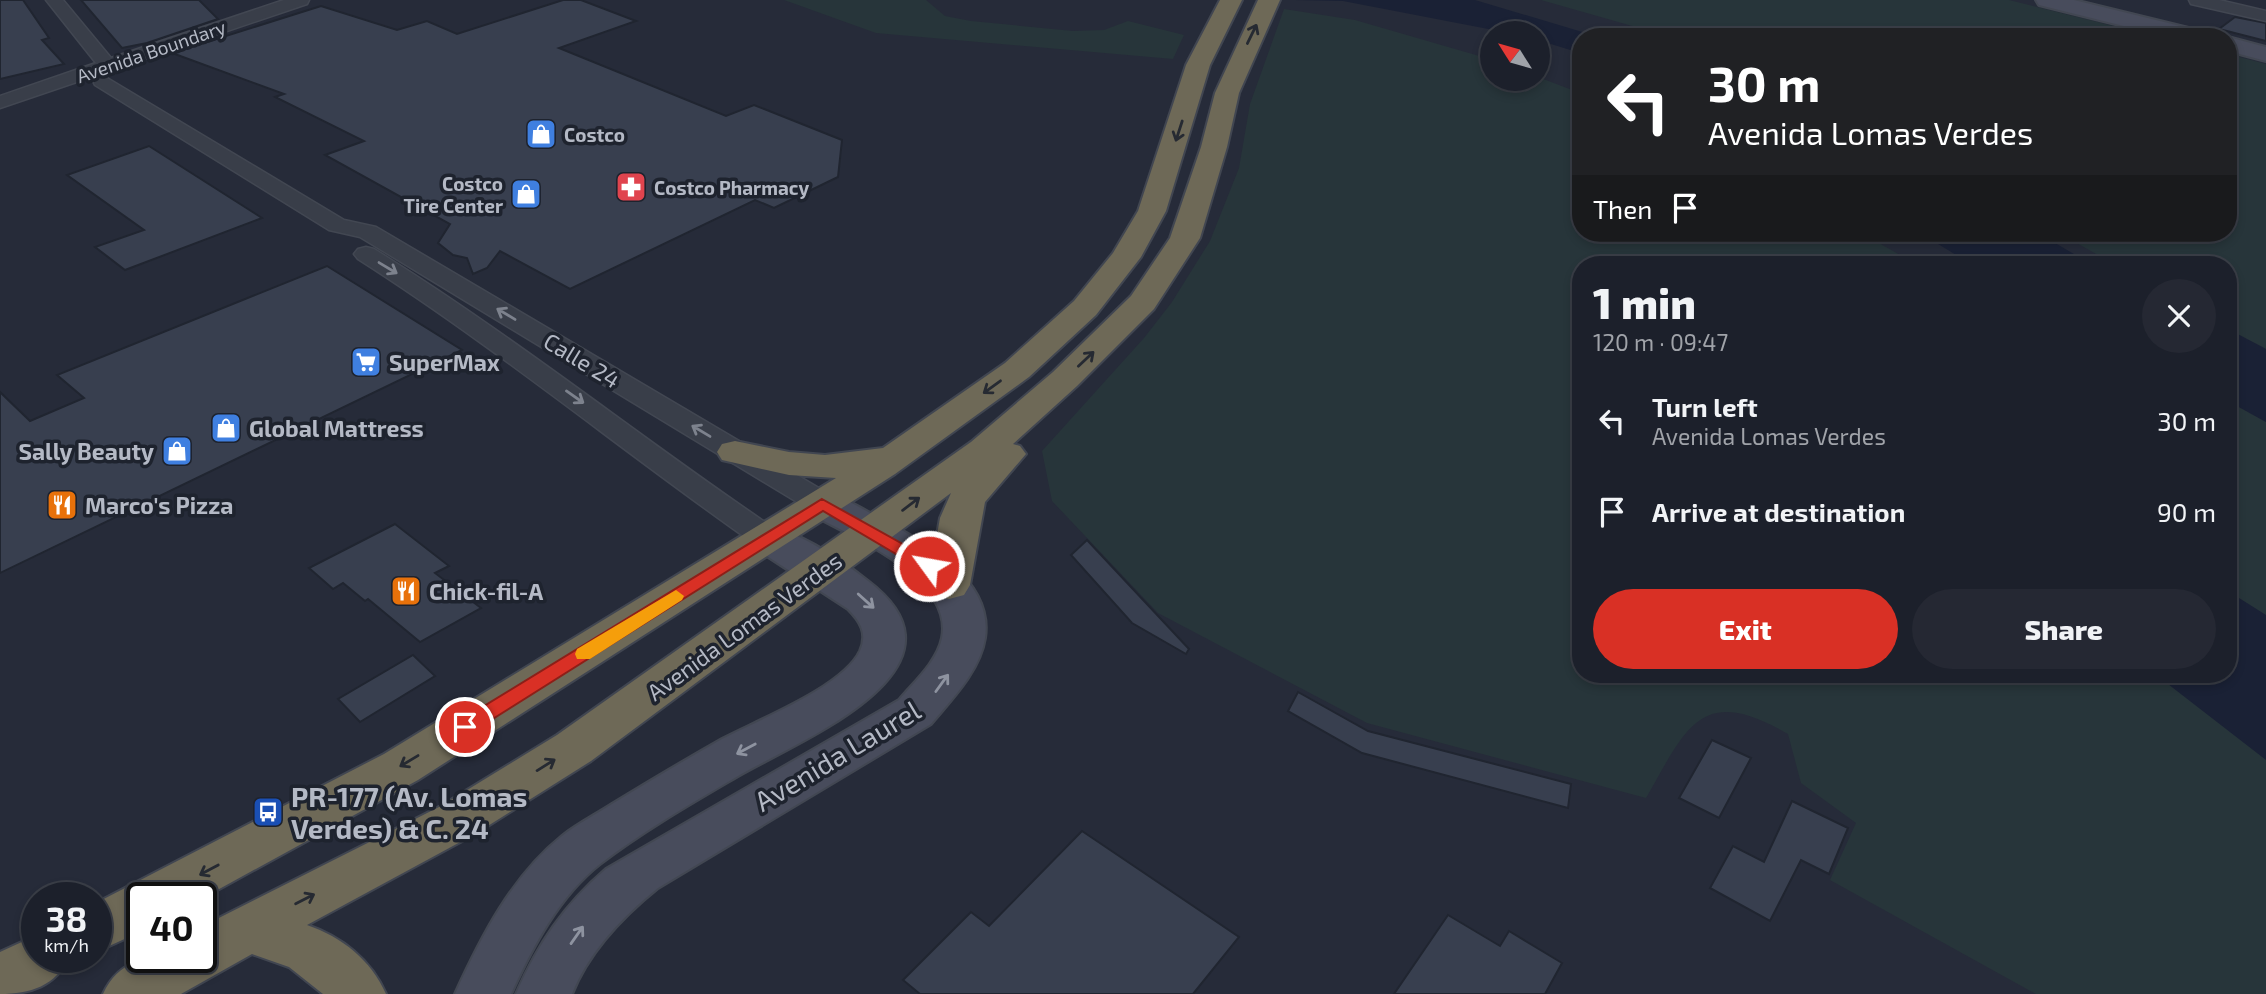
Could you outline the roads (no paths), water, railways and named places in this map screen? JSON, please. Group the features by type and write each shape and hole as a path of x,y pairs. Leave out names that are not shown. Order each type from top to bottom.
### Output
{"highway":[{"name":"Avenida Lomas Verdes","path":"223,941 458,820 573,748 873,533 984,450 1047,394 1143,302 1185,238 1231,0"},
{"name":"Avenida Lomas Verdes","path":"186,882 401,767 822,504 1017,370 1085,308 1108,282 1152,211 1217,67 1269,0"},
{"path":"949,585 960,518 967,498 1011,450 1033,432 1046,415 1047,394"},
{"path":"736,452 814,469 856,466 907,448"},
{"path":"223,941 297,943 335,965 358,994"},
{"path":"0,981 21,969"},
{"path":"131,994 167,973"}],"street":[{"name":"Calle 24","path":"54,0 105,74 337,225 368,232 822,504"},
{"path":"237,0 255,16"},
{"name":"Avenida Boundary","path":"0,102 105,74 301,0"},
{"path":"2046,0 2160,28"},
{"path":"2204,1 2266,16"},
{"path":"2237,46 2266,54"},
{"name":"Calle 24","path":"337,225 346,243 443,301 591,408 646,453 767,538"},
{"name":"Avenida Laurel","path":"544,994 567,949 610,895 640,873 915,712 940,688 952,668 965,615 957,593 917,558 822,504"},
{"name":"Avenida Laurel","path":"484,994 516,926 558,870 581,850 740,751 830,704 861,680 886,644 883,624 870,603 767,538"}],"water":[{"path":"1295,0 1475,0 1545,21 1480,21 1480,27 1343,1"},
{"path":"1550,22 1572,29 1572,51 1550,44"},
{"path":"1935,242 2053,242 2077,256 1958,256"},
{"path":"2237,334 2266,349 2266,422 2237,406"},
{"path":"2237,597 2266,615 2266,760 2167,683 2237,683"}],"place":[{"name":"Costco","path":"541,134"},
{"name":"Costco Pharmacy","path":"631,187"},
{"name":"Costco Tire Center","path":"526,194"},
{"name":"SuperMax","path":"366,362"},
{"name":"Global Mattress","path":"226,428"},
{"name":"Sally Beauty","path":"177,451"},
{"name":"Marco's Pizza","path":"62,505"},
{"name":"Chick-fil-A","path":"406,591"},
{"name":"PR-177 (Av. Lomas Verdes) & C. 24","path":"268,812"}]}
